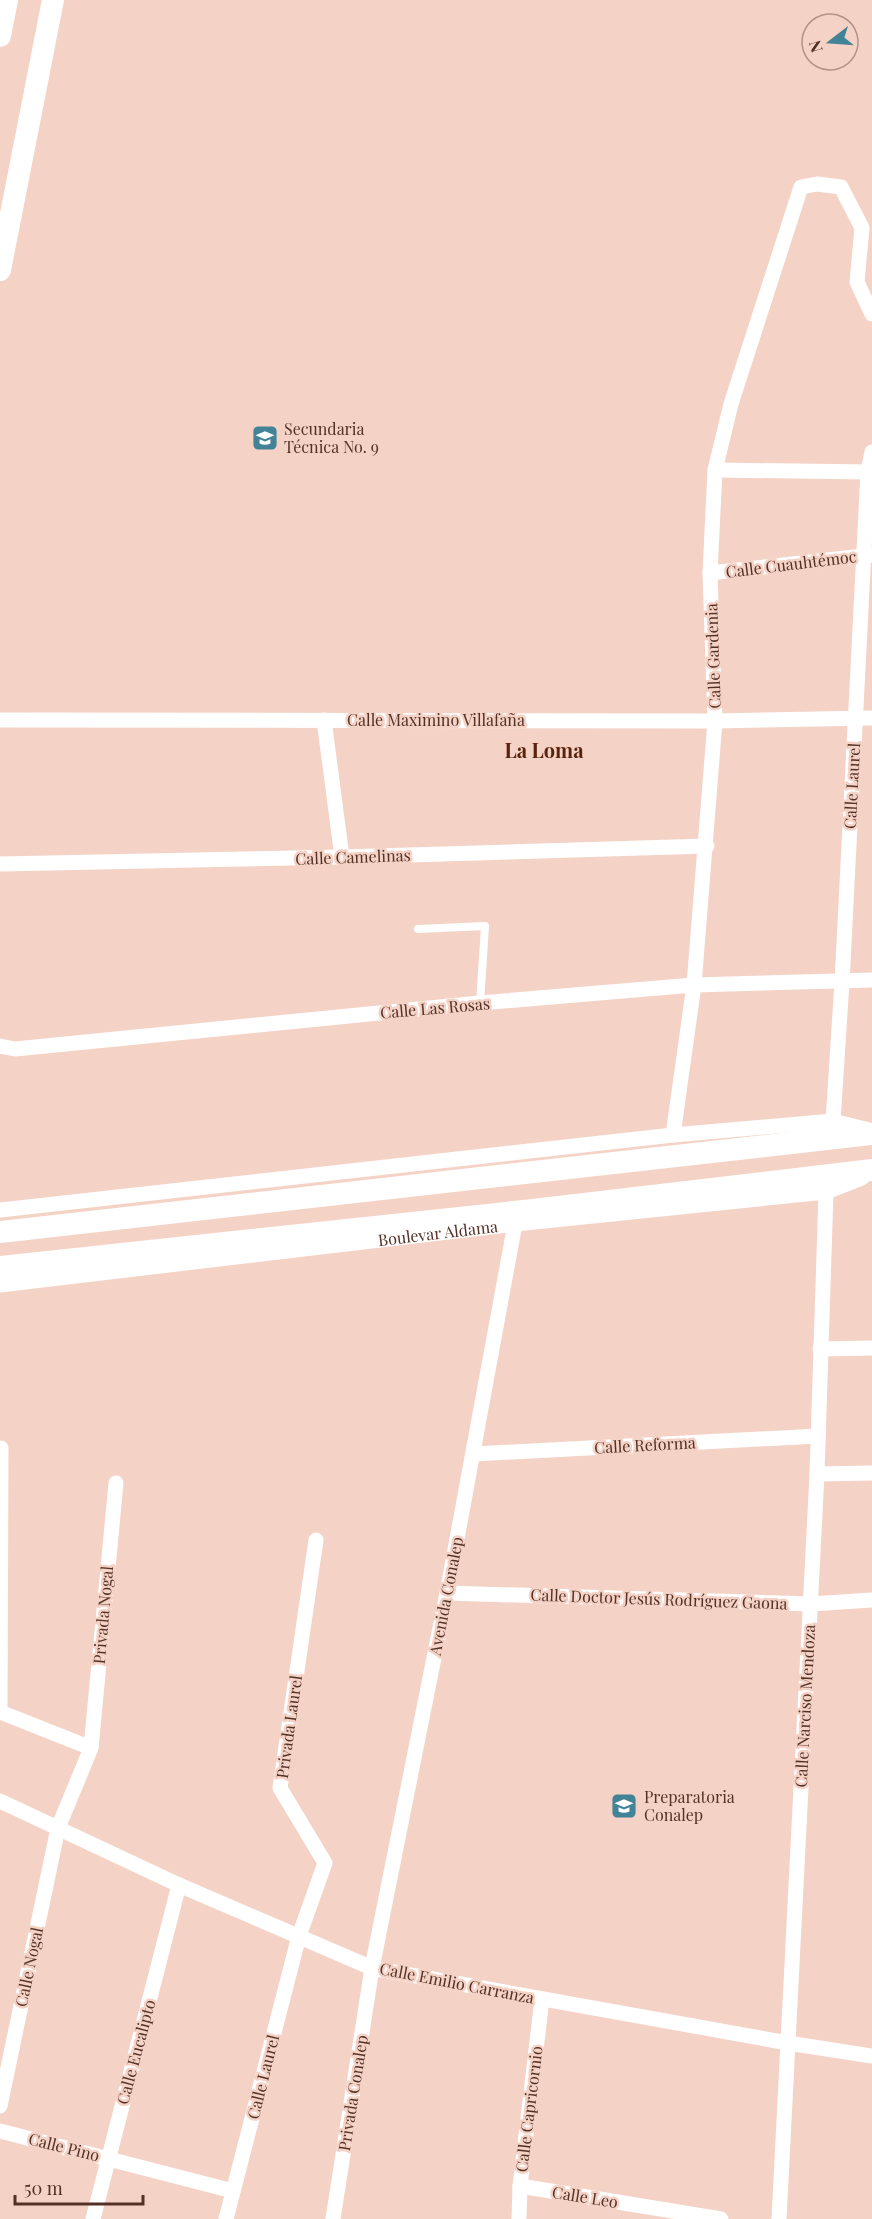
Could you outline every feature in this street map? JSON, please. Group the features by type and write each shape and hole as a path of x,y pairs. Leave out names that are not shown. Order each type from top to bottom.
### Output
{"street":[{"path":"0,270 53,0"},
{"name":"Calle Gardenia","path":"673,1135 694,985 715,721 710,573 715,470 731,404 801,187 817,184 841,187 862,228 857,282 872,314"},
{"name":"Calle Laurel","path":"833,1121 855,719 868,555 868,472 872,452"},
{"path":"715,470 868,472"},
{"name":"Calle Cuauhtémoc","path":"710,573 868,555"},
{"name":"Calle Maximino Villafaña","path":"0,720 715,721 872,718"},
{"path":"324,720 342,857"},
{"name":"Calle Camelinas","path":"0,864 706,846"},
{"name":"Calle Las Rosas","path":"0,1046 15,1049 480,1003 694,985 872,980"},
{"path":"0,1210 673,1135 833,1121 872,1132"},
{"path":"0,1232 872,1132"},
{"name":"Boulevar Aldama","path":"0,1285 515,1224 826,1192 872,1172"},
{"name":"Boulevar Aldama","path":"0,1267 872,1172"},
{"name":"Calle Narciso Mendoza","path":"779,2219 817,1474 826,1192"},
{"name":"Avenida Conalep","path":"372,1968 447,1593 515,1224"},
{"path":"820,1349 872,1347"},
{"name":"Calle Reforma","path":"473,1454 818,1436"},
{"path":"1,1448 0,1712 92,1748"},
{"path":"817,1474 872,1473"},
{"name":"Privada Nogal","path":"58,1828 92,1748 116,1483"},
{"name":"Privada Laurel","path":"299,1935 325,1863 280,1788 316,1539"},
{"name":"Calle Doctor Jesús Rodríguez Gaona","path":"447,1593 811,1604 872,1600"},
{"name":"Calle Emilio Carranza","path":"0,1801 179,1885 372,1968 872,2056"},
{"name":"Calle Nogal","path":"0,2106 58,1828"},
{"name":"Calle Eucalipto","path":"93,2219 179,1885"},
{"name":"Calle Laurel","path":"226,2219 299,1935"},
{"name":"Privada Conalep","path":"333,2219 372,1968"},
{"name":"Calle Capricornio","path":"519,2219 520,2186 542,1999"},
{"name":"Calle Pino","path":"0,2131 233,2191"},
{"name":"Calle Leo","path":"520,2186 721,2219"}],"lane":[{"path":"418,929 484,926 480,1003"}],"place":[{"name":"Secundaria Técnica No. 9","path":"265,438"},
{"name":"Preparatoria Conalep","path":"624,1806"}],"district":[{"name":"La Loma","path":"544,751"}]}
